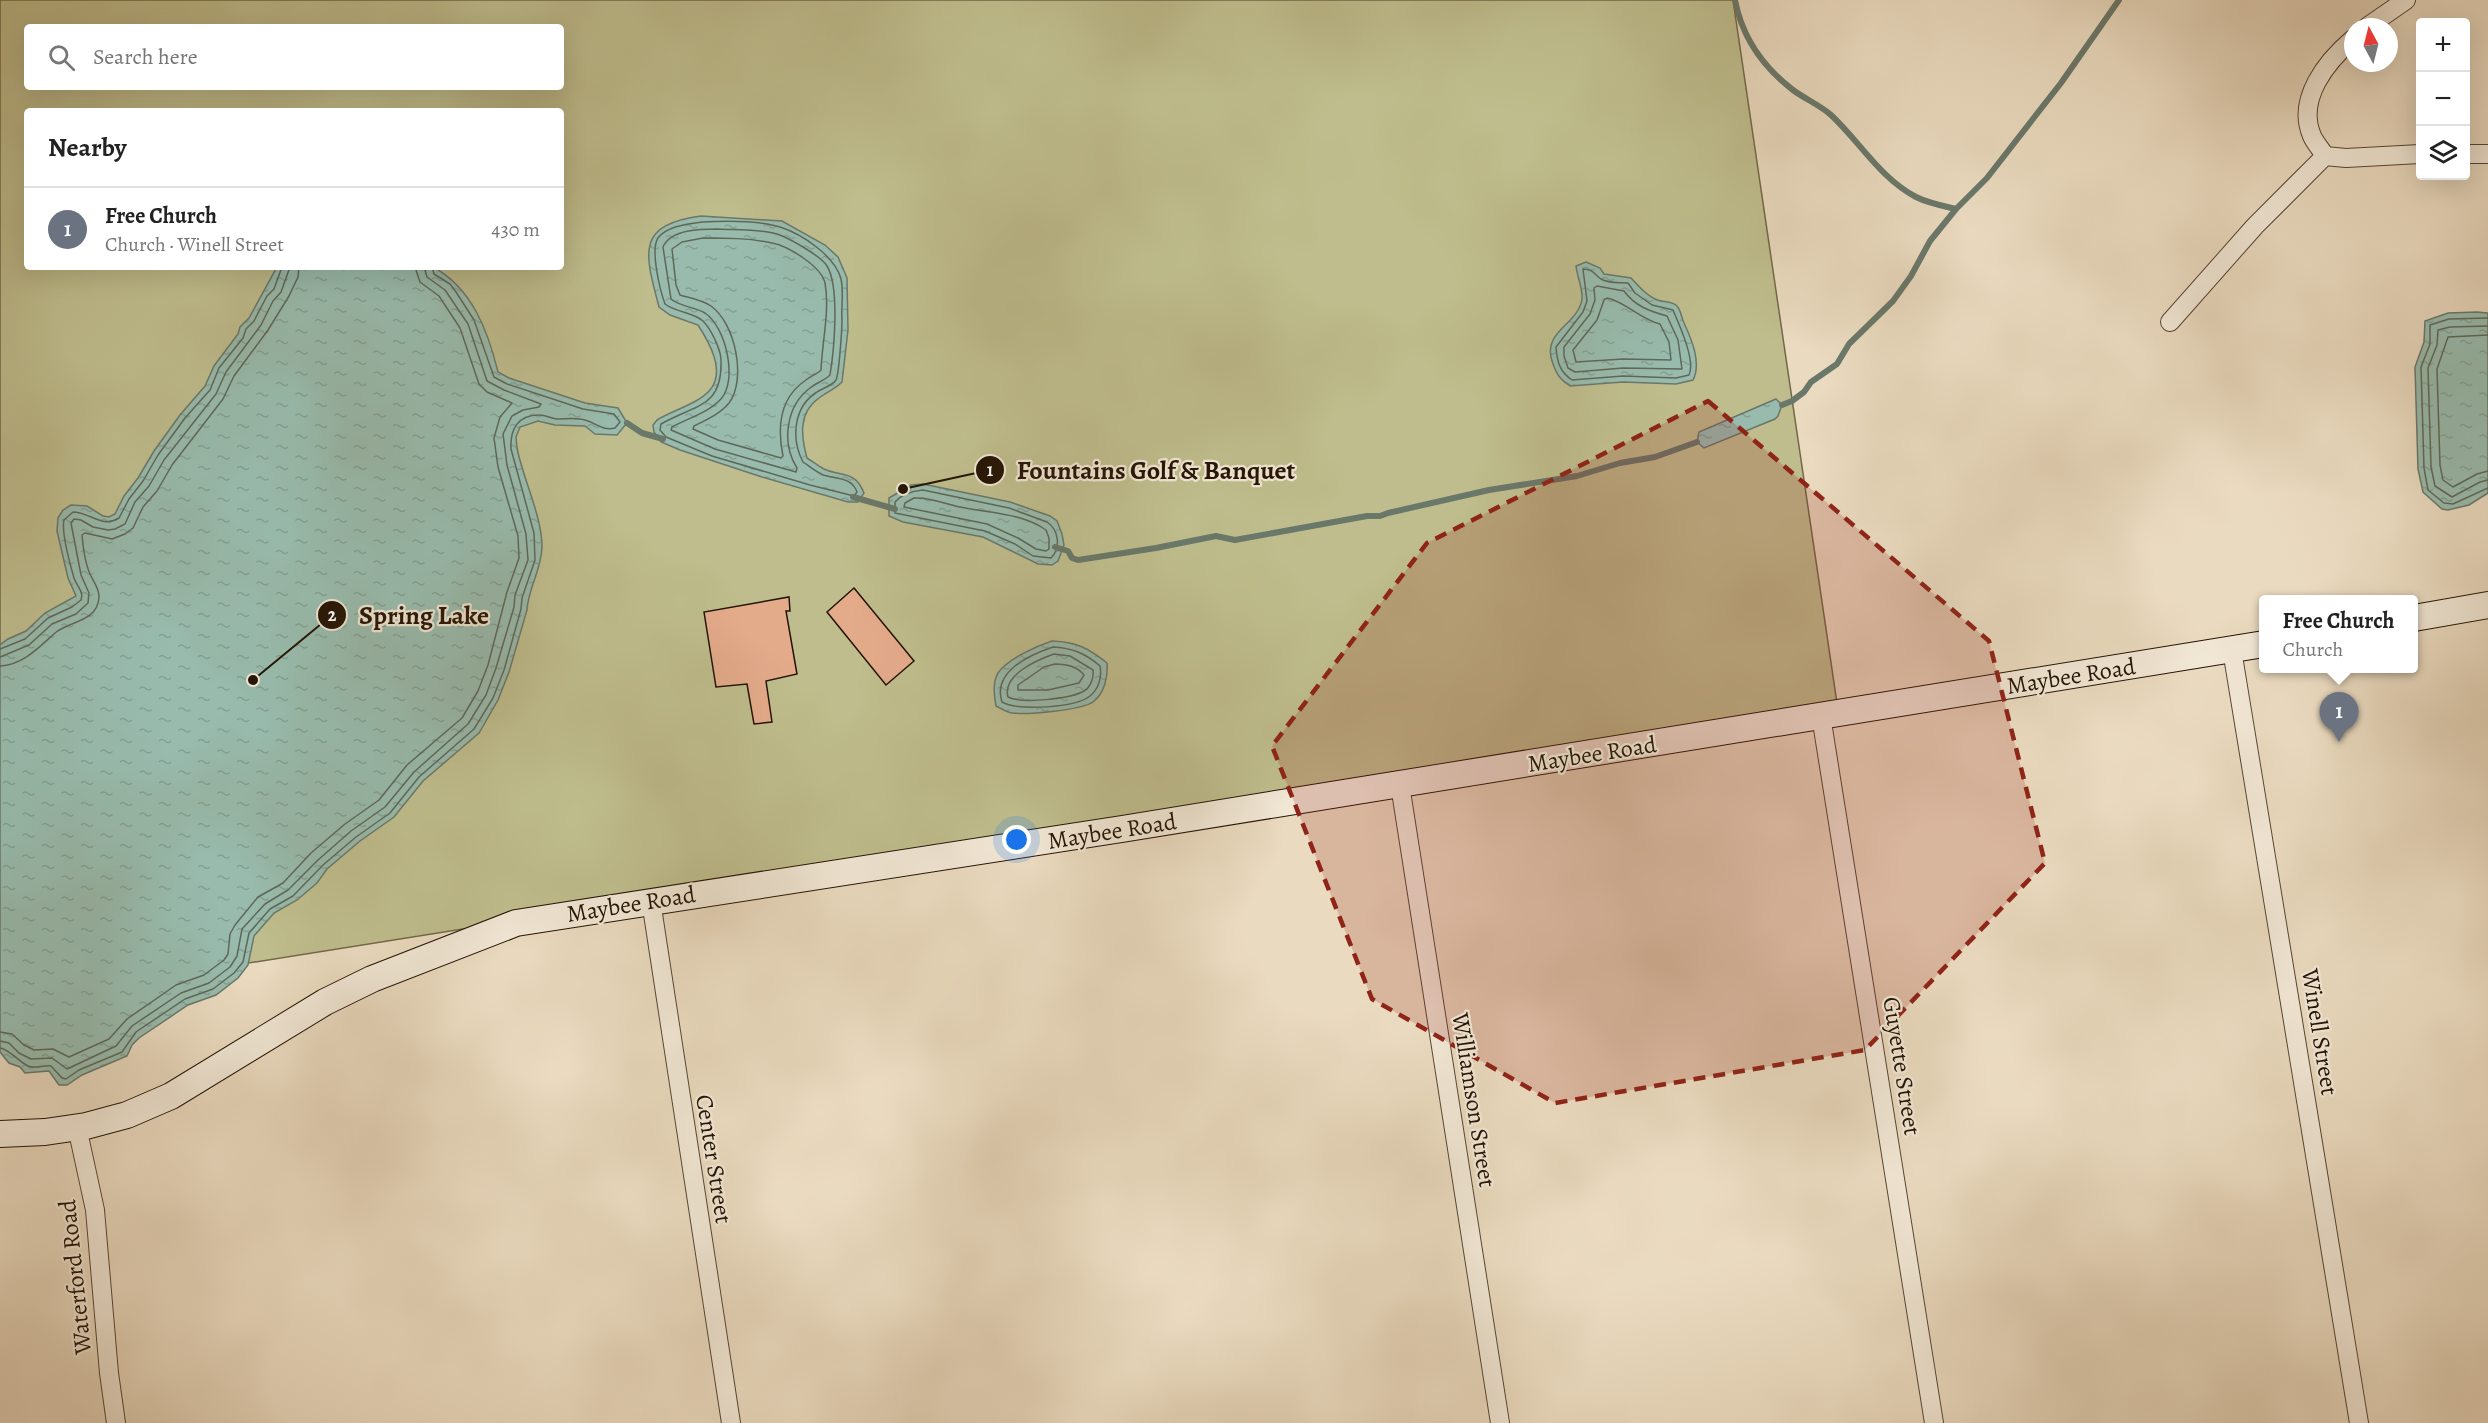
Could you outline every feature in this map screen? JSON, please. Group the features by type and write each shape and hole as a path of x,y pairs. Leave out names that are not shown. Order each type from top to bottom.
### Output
{"main road":[{"path":"2418,617 2488,605"},
{"name":"Maybee Road","path":"0,1134 45,1132 126,1115 171,1096 325,1002 402,967 516,922 1400,785 2259,645"}],"street":[{"path":"2380,18 2406,0"},
{"path":"2325,156 2312,136 2308,117 2310,103 2316,81 2344,46"},
{"path":"2325,156 2346,158 2416,154"},
{"path":"2470,154 2488,154"},
{"path":"2170,321 2255,226 2325,156"},
{"name":"Winell Street","path":"2232,650 2359,1423"},
{"name":"Guyette Street","path":"1821,716 1934,1423"},
{"name":"Williamson Street","path":"1400,785 1500,1423"},
{"name":"Center Street","path":"651,901 731,1423"},
{"name":"Waterford Road","path":"77,1127 95,1210 108,1372 116,1423"}],"highlighted area":[{"path":"1708,401 1989,641 2045,863 1865,1050 1555,1103 1372,999 1272,746 1427,543"}],"shaded area":[{"path":"0,0 1733,0 1838,710 29,998 0,817"}],"water":[{"path":"701,216 782,221 825,245 838,257 847,278 848,330 842,382 819,398 807,411 803,425 803,441 807,458 824,469 847,475 856,481 864,493 858,502 848,502 762,477 680,450 661,442 654,432 653,425 657,420 705,395 715,382 716,366 707,340 698,325 670,315 659,307 650,271 650,245 655,235 665,226"},
{"path":"1586,262 1600,268 1604,274 1631,278 1651,297 1677,306 1696,358 1693,380 1676,384 1623,382 1570,386 1561,379 1553,364 1550,353 1551,344 1579,308 1582,295 1576,266"},
{"path":"275,270 438,270 458,286 476,312 489,341 498,372 509,378 585,403 618,408 627,423 617,435 595,434 585,426 555,425 538,421 520,427 516,437 517,448 539,523 541,556 509,672 498,700 479,733 423,781 394,817 360,841 327,869 317,883 297,900 274,913 254,936 248,965 238,978 216,995 188,1005 139,1038 132,1045 127,1056 82,1075 67,1085 59,1085 49,1071 25,1073 20,1067 9,1063 0,1052 0,645 26,631 45,613 76,596 68,578 57,531 58,518 63,510 71,505 87,506 103,516 109,517 115,514 124,496 154,451 205,386 214,366 238,334 240,327 249,318"},
{"path":"2448,313 2488,313 2488,493 2469,505 2448,510 2442,509 2423,492 2418,469 2415,367 2424,342 2425,321"},
{"path":"1776,399 1782,405 1775,419 1704,448 1697,442 1699,432"},
{"path":"923,484 1010,502 1050,516 1057,521 1064,545 1058,561 1052,565 1038,564 983,537 903,522 889,516 889,498 911,485"},
{"path":"1052,641 1082,647 1107,663 1105,684 1097,698 1087,705 1042,713 1011,713 996,706 995,681 1002,668 1023,654"}],"building":[{"path":"854,588 914,661 886,685 827,612"},
{"path":"789,597 790,611 786,611 797,674 766,681 772,722 754,724 747,684 716,687 704,612"}],"waterway":[{"path":"1735,0 1738,14 1755,50 1782,81 1831,115 1881,170 1903,189 1925,201 1956,209"},
{"path":"1782,405 1792,401 1804,392 1811,382 1837,364 1849,344 1893,301 1911,276 1930,241 1956,209 1987,178 2061,83 2119,0"},
{"path":"627,423 642,433 663,439"},
{"path":"1055,547 1068,551 1072,558 1078,560 1216,536 1235,540 1367,516 1380,516 1489,490 1577,476 1620,463 1655,457 1697,442"},
{"path":"853,497 895,509"}],"place":[{"name":"Fountains Golf & Banquet","path":"903,489"},
{"name":"Spring Lake","path":"253,680"},
{"name":"Free Church","path":"2339,742"}]}
